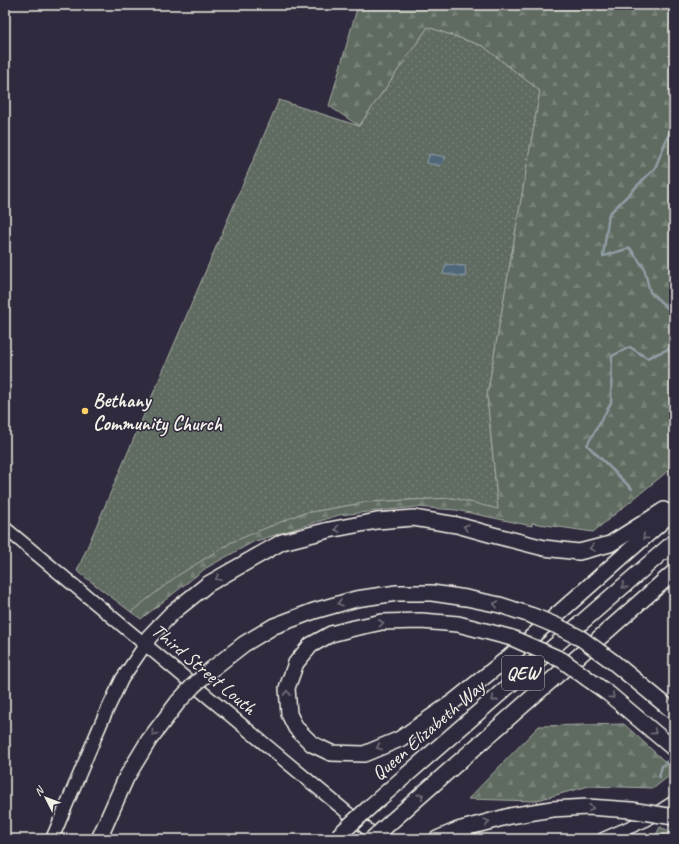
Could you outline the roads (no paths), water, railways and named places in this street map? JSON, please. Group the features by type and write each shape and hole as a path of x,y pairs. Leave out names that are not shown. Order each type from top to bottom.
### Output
{"highway":[{"path":"145,645 149,637 172,613 208,584 282,542 329,530 377,521 413,518 457,525 544,548 579,552 610,544 674,502"},
{"path":"674,511 510,657 453,702 400,739 364,754 331,753 312,744 296,728 288,714 287,688 296,663 311,645 331,634 382,622 421,621 458,624 512,638 562,660 609,694 674,748"},
{"name":"Queen Elizabeth Way","path":"336,838 674,542"},
{"name":"QEW","path":"372,839 674,572"},
{"path":"99,839 126,778 149,740 178,702 212,669 244,644 274,626 314,611 356,599 397,593 432,593 500,605 533,616 582,639 612,661 674,712"},
{"path":"437,839 458,830 510,816 552,809 588,807 631,810 674,817"}],"main road":[{"name":"Third Street Louth","path":"5,528 379,839"},
{"path":"52,839 102,721 122,679 145,645"},
{"path":"603,839 646,820 674,802"}],"water":[{"path":"429,154 446,157 440,166 427,163"},
{"path":"446,264 465,266 466,277 443,274"}],"waterway":[{"path":"674,121 655,168 609,214 603,256 630,248 644,268 650,292 674,314"},
{"path":"632,489 587,445 611,403 612,356 630,347 647,358 671,348 674,334"},
{"path":"659,777 662,766 674,756"},
{"path":"660,839 661,834"}],"place":[{"name":"Bethany Community Church","path":"85,411"}]}
